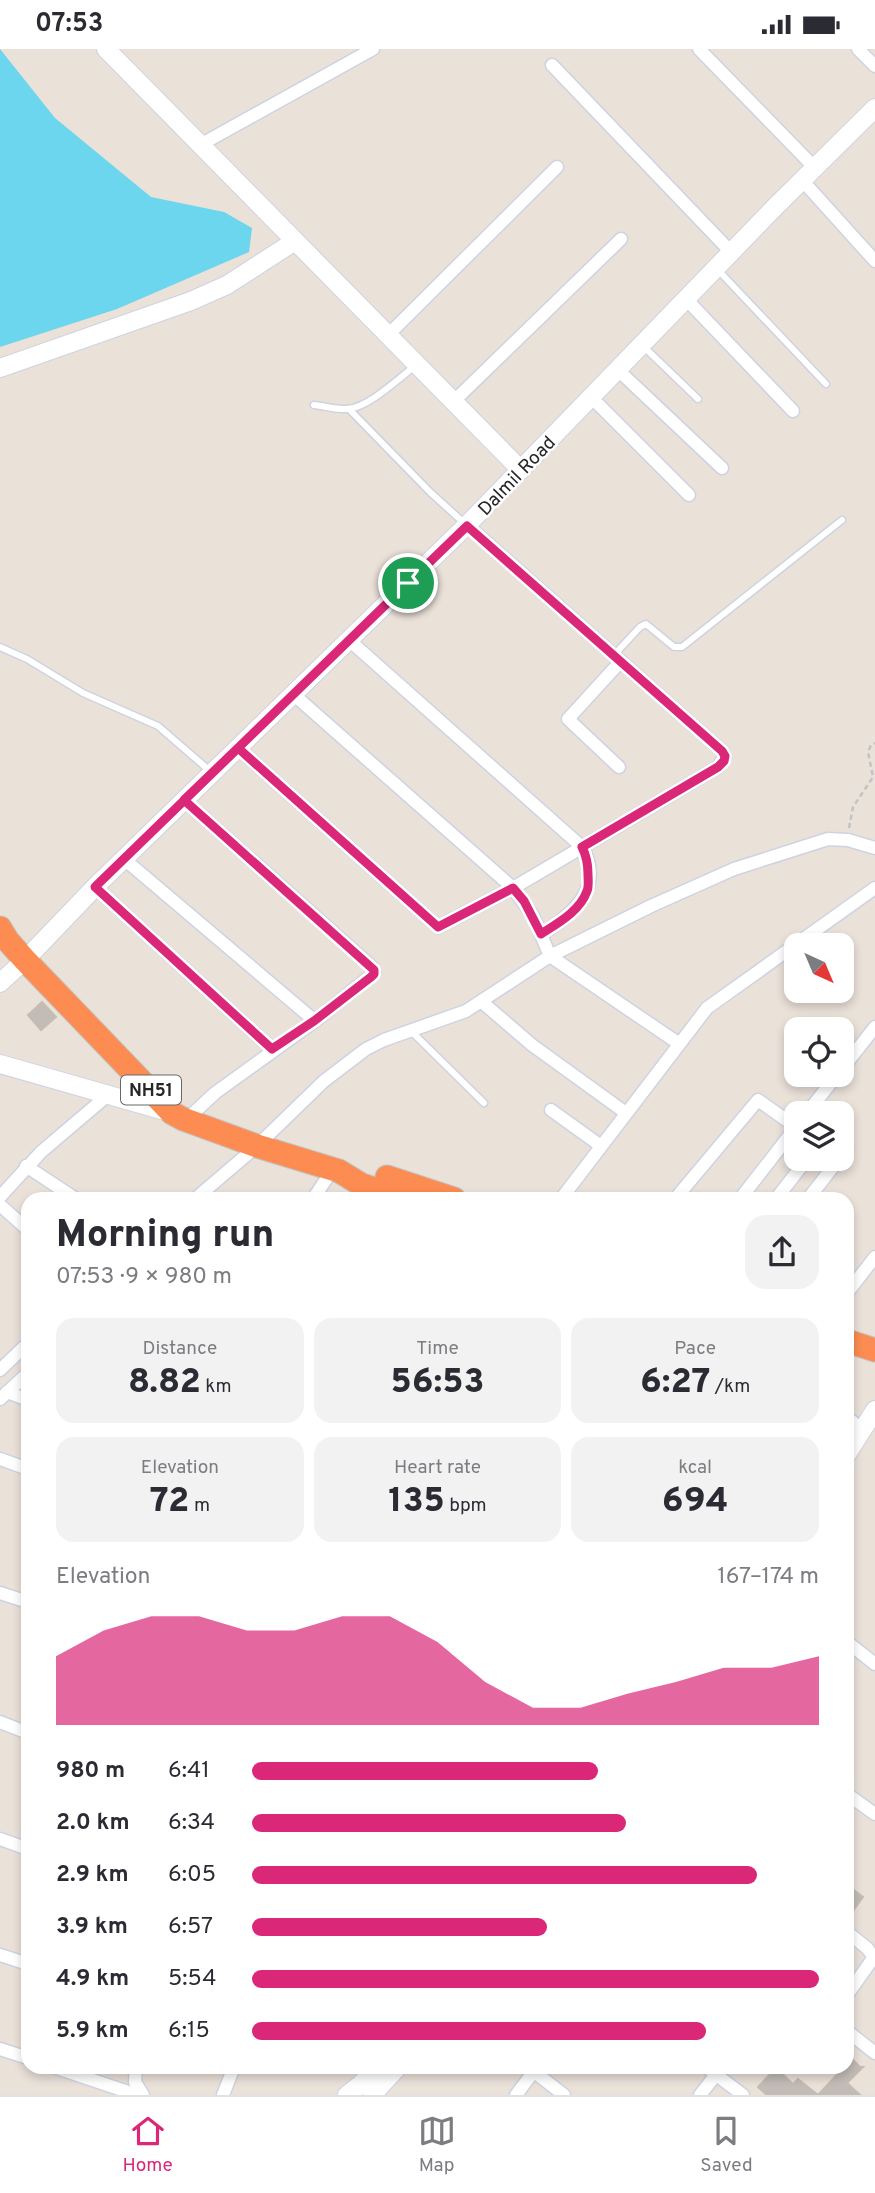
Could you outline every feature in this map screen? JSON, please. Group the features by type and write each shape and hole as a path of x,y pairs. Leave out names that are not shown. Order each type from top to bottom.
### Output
{"highway":[{"name":"NH51","path":"3,936 179,1116 257,1146 336,1170 362,1185 384,1192"},
{"name":"NH51","path":"336,1170 371,1172 432,1192"},
{"path":"854,1330 875,1336"},
{"path":"854,1343 875,1350"}],"street":[{"path":"200,145 373,49"},
{"path":"699,49 808,174 875,261"},
{"path":"858,49 875,66"},
{"path":"111,51 200,145 521,470"},
{"path":"552,65 731,253"},
{"name":"Dalmil Road","path":"0,983 95,887 467,526 808,174 872,116"},
{"path":"388,335 557,167"},
{"path":"454,401 621,239"},
{"path":"0,367 228,285 295,241"},
{"path":"686,299 793,411"},
{"path":"618,370 722,468"},
{"path":"591,397 689,495"},
{"path":"238,748 438,927 513,888 724,761 725,756 467,526"},
{"path":"349,640 582,847 587,856 587,891 564,919 541,934"},
{"path":"617,658 568,719 619,767"},
{"path":"293,694 513,888 524,901 550,956 678,1044"},
{"path":"0,1064 179,1116 314,1021 374,974 374,970 184,800"},
{"path":"203,1192 257,1146 324,1081 348,1061 384,1040 466,1011 550,956 734,869 828,839 848,840 875,848"},
{"path":"124,859 314,1021"},
{"path":"95,887 272,1049"},
{"path":"566,1192 707,1008 875,888"},
{"path":"482,1002 533,1045 626,1113"},
{"path":"854,1054 875,1027"},
{"path":"816,1101 828,1087"},
{"path":"0,1197 26,1167 108,1095"},
{"path":"681,1192 758,1100 784,1118"},
{"path":"551,1111 601,1146"},
{"path":"745,1192 784,1142"},
{"path":"26,1167 65,1192"},
{"path":"319,1192 336,1170"},
{"path":"781,1192 798,1171"},
{"path":"813,1192 829,1171"},
{"path":"0,1205 21,1224"},
{"path":"854,1284 875,1257"},
{"path":"0,1370 21,1350"},
{"path":"3,1395 21,1379"},
{"path":"3,1395 21,1399"},
{"path":"857,1443 875,1410"},
{"path":"0,1459 21,1466"},
{"path":"0,1593 21,1600"},
{"path":"854,1648 875,1664"},
{"path":"0,1723 21,1730"},
{"path":"854,1799 875,1814"},
{"path":"0,1839 21,1846"},
{"path":"854,1938 874,1957 854,1985"},
{"path":"0,1955 21,1962"},
{"path":"854,2036 875,2053"},
{"path":"0,2049 21,2056"},
{"path":"76,2074 140,2095"},
{"path":"136,2074 135,2082 140,2095"},
{"path":"223,2095 231,2074"},
{"path":"347,2095 370,2074"},
{"path":"380,2093 393,2074"},
{"path":"516,2095 529,2074"},
{"path":"540,2074 565,2095"},
{"path":"700,2095 712,2074"},
{"path":"720,2074 743,2095"}],"lane":[{"path":"716,268 826,384"},
{"path":"642,345 698,399"},
{"path":"314,405 349,409 370,400 417,364"},
{"path":"349,409 467,526"},
{"path":"617,658 640,627 646,624 674,647 682,647 842,520"},
{"path":"0,647 27,659 83,693 158,726 212,773"},
{"path":"411,1030 484,1103"}],"path":[{"path":"848,840 853,807 873,777 868,753 871,745 875,743"}],"water":[{"path":"0,49 55,118 151,197 224,212 252,228 249,252 117,309 0,347"}],"building":[{"path":"42,1002 56,1017 41,1030 28,1015"},
{"path":"854,1890 863,1897 854,1909"},
{"path":"854,2061 863,2067 847,2083 860,2095 818,2095 838,2074 854,2074"},
{"path":"770,2074 782,2074 793,2084 798,2079 818,2095 767,2095 758,2087"}],"route":[{"path":"408,583 293,694 124,859 95,887 272,1049 371,977 374,970 371,966 184,800 238,748 438,927 513,888 524,901 541,934 564,919 587,891 587,856 582,847 724,761 722,751 467,526 408,583"}]}
